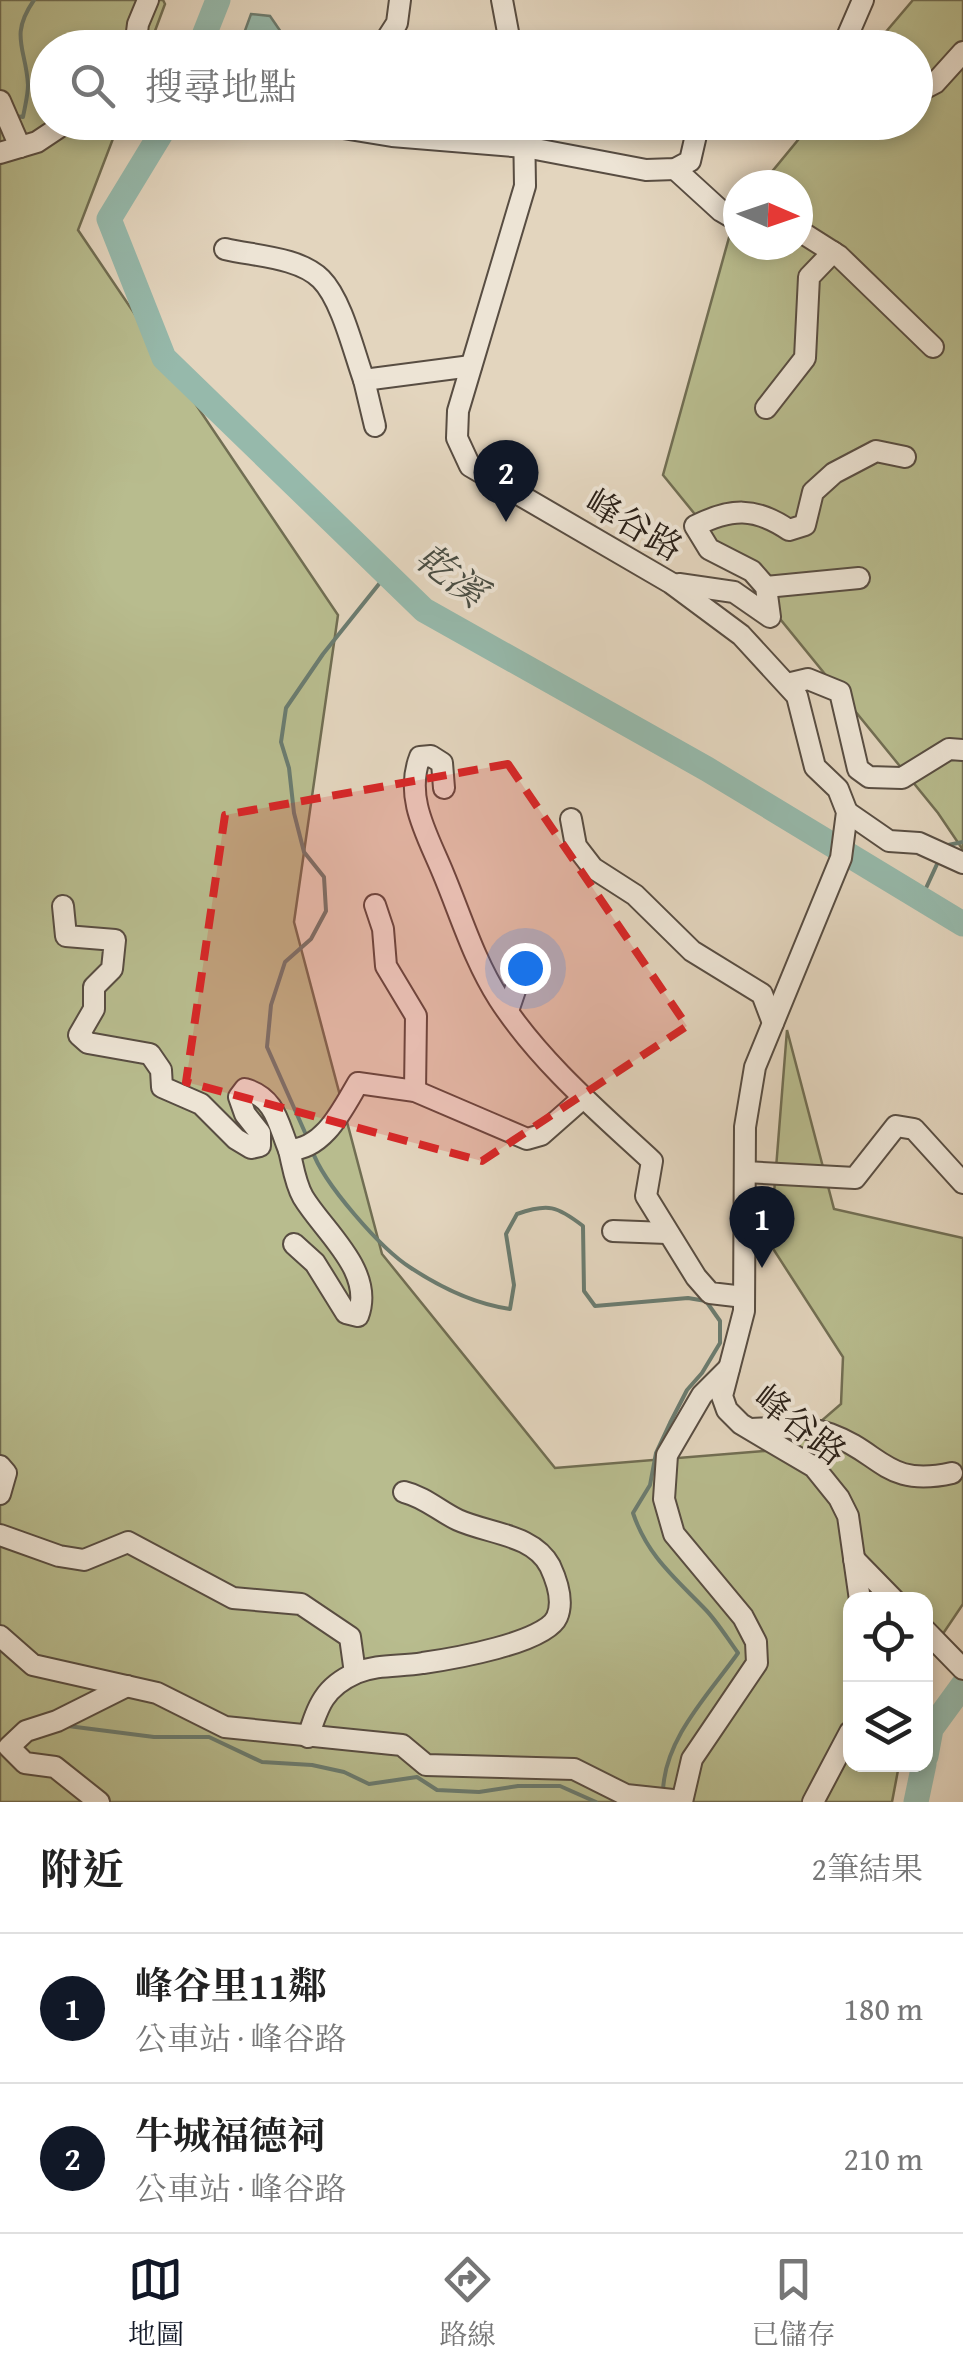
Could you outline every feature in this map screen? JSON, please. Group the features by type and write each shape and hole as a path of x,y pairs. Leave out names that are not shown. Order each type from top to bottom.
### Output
{"street":[{"path":"137,30 148,0"},
{"path":"392,30 400,0"},
{"path":"502,0 508,30"},
{"path":"850,30 863,0"},
{"path":"933,84 963,52"},
{"path":"0,101 10,150 41,140"},
{"path":"441,140 526,147 646,170 675,169 690,161 695,140"},
{"name":"峰谷路","path":"525,140 525,186 458,411 457,438 470,466 671,583 741,635 797,696 814,767 838,788 847,812 841,858 755,1067 745,1127 744,1311 722,1396 726,1410 814,1468 839,1498 848,1516 859,1592"},
{"path":"675,169 723,212"},
{"path":"813,239 833,252 932,347"},
{"path":"225,249 296,265 321,278 334,300 364,380 375,426"},
{"path":"766,408 805,358 809,277 833,252"},
{"path":"364,380 471,366"},
{"path":"671,583 734,592 770,617 766,586 752,570 708,549 696,526 721,513 743,512 772,518 789,530 805,525 813,492 852,461 876,451 905,457"},
{"path":"766,586 859,578"},
{"path":"787,684 808,680 840,692 858,769 868,777 902,778 948,749 963,750"},
{"path":"444,788 442,763 431,756 420,757 413,790 422,823 464,932 508,1011 583,1098 652,1161 646,1196 696,1277 710,1292 744,1297"},
{"name":"峰谷路","path":"847,812 888,841 919,843 949,857"},
{"path":"571,819 576,846 593,868 636,895 692,952 762,994 776,1014"},
{"path":"64,906 66,936 115,940 112,970 94,987 94,1009 79,1035 88,1043 150,1054 161,1070 162,1086 202,1104 236,1139 251,1148 260,1146 260,1133 244,1114 239,1097 246,1089 262,1094 303,1146 300,1191 323,1228 343,1248 357,1276 363,1303 358,1316 346,1313 315,1263 294,1244"},
{"path":"376,906 383,929 386,966 416,1016 416,1090"},
{"path":"508,1011 526,958"},
{"path":"303,1146 331,1128 358,1083 416,1090 527,1139 541,1135 583,1098"},
{"path":"745,1172 854,1178 896,1126 904,1125 914,1129 963,1183"},
{"path":"613,1231 667,1233"},
{"path":"0,1636 33,1666 157,1693 226,1727 402,1745 426,1765 574,1769 624,1799 673,1800 692,1759 757,1664 756,1642 743,1617 674,1534 664,1499 667,1454 702,1395 731,1366"},
{"path":"750,1429 788,1428 830,1434 896,1474 924,1480 952,1473"},
{"path":"0,1466 6,1473 0,1494"},
{"path":"308,1737 320,1700 355,1673 502,1646 536,1636 557,1617 560,1599 556,1580 542,1551 497,1530 456,1519 404,1492"},
{"path":"0,1535 59,1556 84,1560 128,1542 233,1598 301,1604 350,1638 355,1673"},
{"path":"854,1560 886,1592"},
{"path":"933,1639 963,1669"},
{"path":"99,1802 55,1767 25,1762 9,1747 26,1731 57,1722 126,1686"},
{"path":"812,1802 843,1745"}],"highlighted area":[{"path":"508,764 687,1026 482,1161 186,1082 225,815"}],"shaded area":[{"path":"0,0 163,0 165,4 155,30 30,30 30,140 112,140 78,230 338,615 294,922 382,1254 555,1468 789,1449 841,1404 843,1357 770,1244 787,1030 834,1209 963,1238 963,1604 933,1649 933,1592 843,1592 843,1772 898,1772 892,1802 0,1802"},
{"path":"913,0 963,0 963,850 938,813 663,475 723,259 813,260 813,170 773,170 798,140 933,140 933,30 887,30"},
{"path":"251,14 270,16 280,30 245,30"}],"waterway":[{"path":"15,116 23,117 27,97 21,33 26,12 34,0"},
{"name":"乾溪","path":"206,30 218,0"},
{"name":"乾溪","path":"157,140 109,219 164,358 424,610 707,769 963,924"},
{"path":"307,1137 267,1047 271,1005 285,962 311,939 326,911 324,877 304,852 281,742 286,708 387,574"},
{"path":"948,845 963,842"},
{"path":"921,899 938,862"},
{"path":"312,1150 340,1197 384,1246 411,1268 458,1294 510,1309 514,1285 506,1234 517,1214 552,1208 583,1226 584,1291 595,1306 688,1298 706,1301 720,1321 720,1343 687,1390 670,1423 656,1453 650,1485 633,1513 654,1553 709,1613 738,1653 680,1736 665,1772 663,1792"},
{"name":"乾溪","path":"933,1726 963,1685"},
{"path":"68,1726 154,1737 209,1737 262,1762 312,1765 344,1772 369,1784 417,1777 437,1790 479,1792 518,1786 560,1786 596,1802"},
{"name":"乾溪","path":"916,1802 922,1772"}],"place":[{"name":"牛城福德祠","path":"506,522"},
{"name":"峰谷里11鄰","path":"762,1268"}]}
